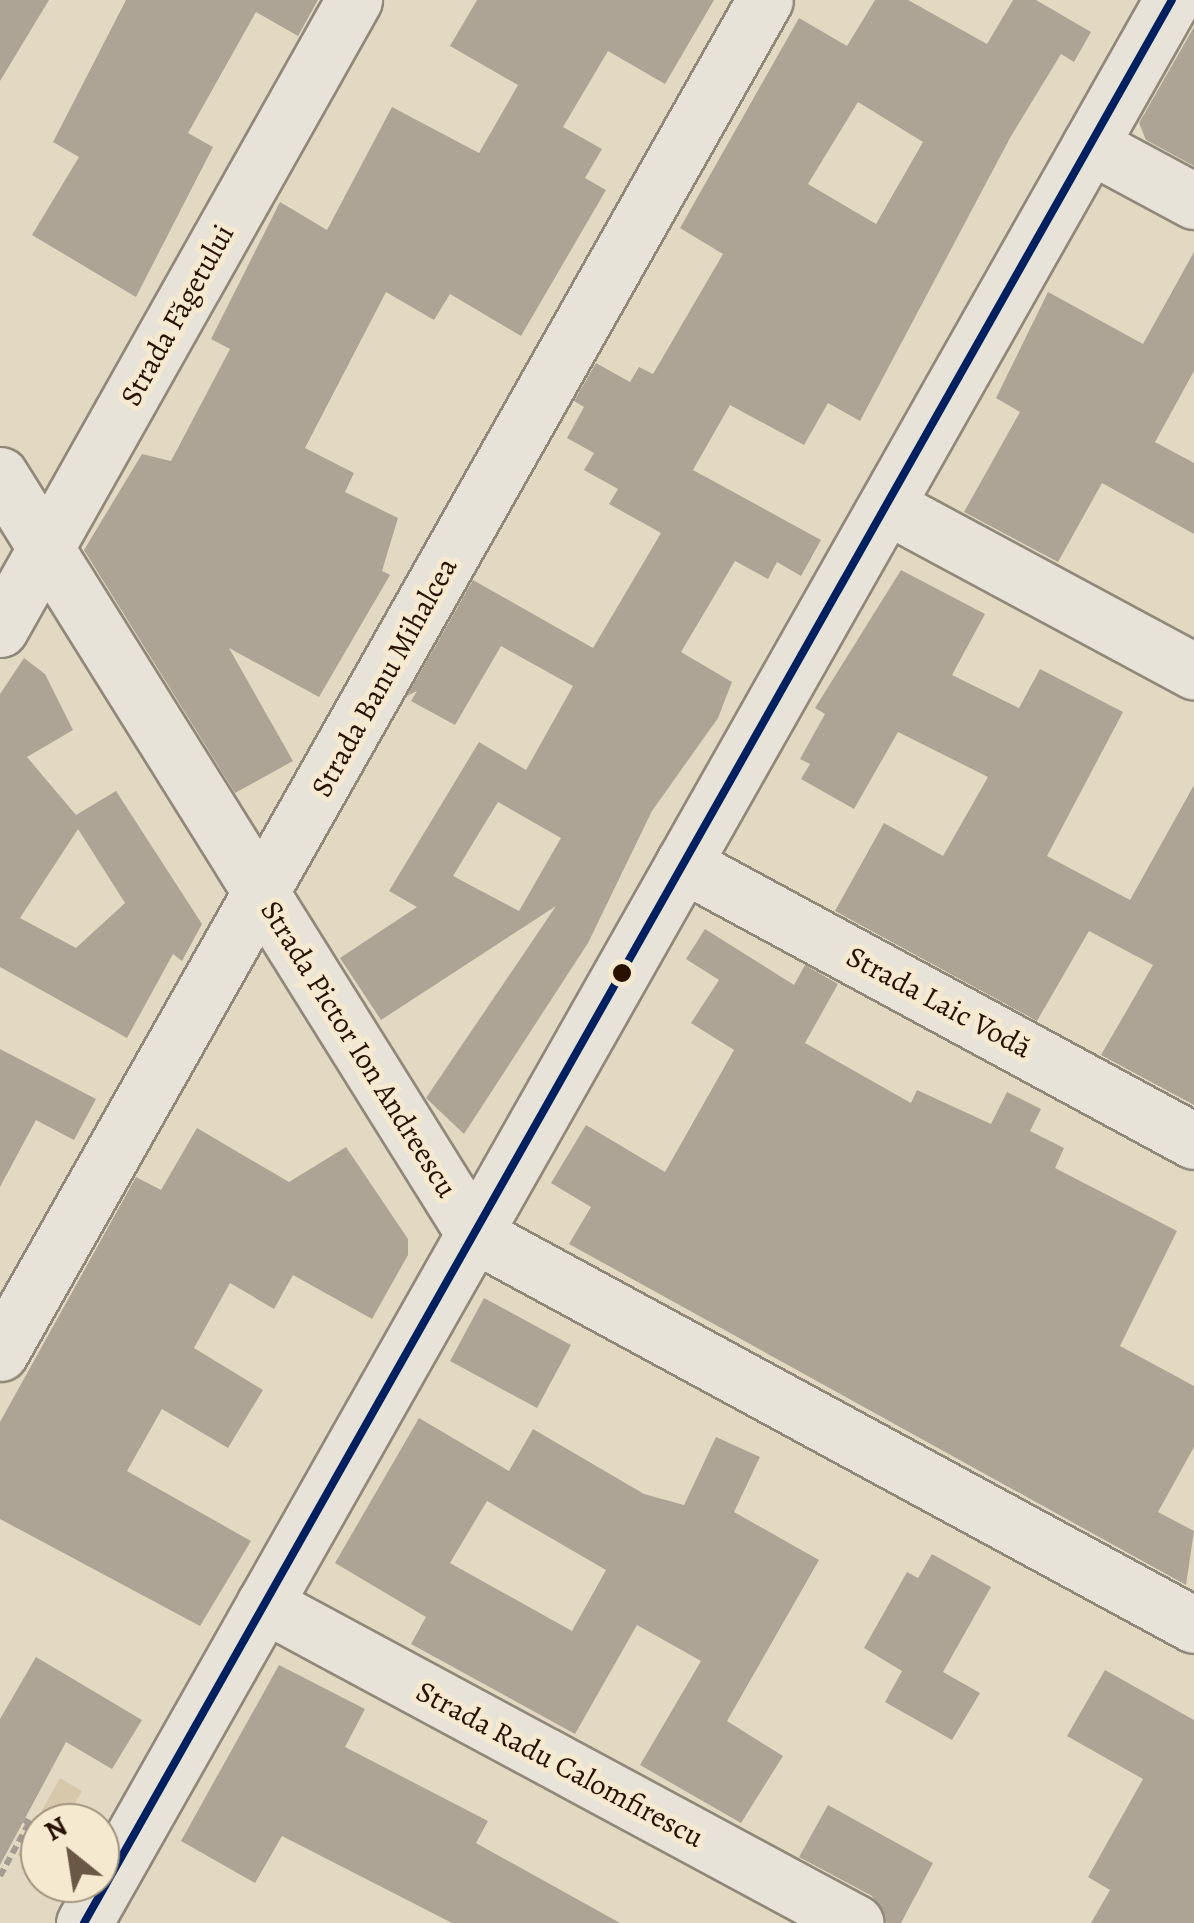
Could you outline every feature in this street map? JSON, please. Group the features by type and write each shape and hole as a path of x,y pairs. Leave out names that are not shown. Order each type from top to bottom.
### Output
{"street":[{"name":"Strada Făgetului","path":"0,629 354,0"},
{"name":"Strada Banu Mihalcea","path":"0,1353 765,0"},
{"path":"84,1923 1172,0"},
{"path":"1090,145 1194,201"},
{"name":"Strada Pictor Ion Andreescu","path":"0,474 474,1234 1194,1625"},
{"path":"887,506 1194,671"},
{"name":"Strada Laic Vodă","path":"683,864 1194,1141"},
{"name":"Strada Radu Calomfirescu","path":"264,1604 856,1923"}],"path":[{"path":"0,1876 20,1836"}],"shaded area":[{"path":"60,1778 82,1791 75,1803 46,1803"}],"building":[{"path":"0,0 49,0 0,81"},
{"path":"126,0 318,0 298,36 256,12 188,133 213,147 136,297 32,235 79,157 53,142"},
{"path":"477,0 714,0 665,84 608,51 563,127 602,149 585,178 606,190 521,336 450,294 434,320 386,292 305,448 354,473 345,492 398,518 382,571 390,575 319,697 229,648 293,761 235,793 84,550 142,454 171,461 230,349 211,339 280,202 327,230 392,107 479,153 518,85 450,46"},
{"path":"875,0 908,0 987,44 1013,0 1036,0 1091,32 1074,62 1061,54 1010,138 860,421 828,403 804,445 730,405 693,470 821,540 801,576 777,562 768,579 735,561 681,652 732,682 718,718 652,811 588,943 464,1134 426,1098 556,906 381,1020 340,958 417,907 389,891 479,742 526,770 573,686 501,646 455,725 411,701 417,691 407,696 473,580 593,648 661,533 609,504 618,489 584,470 594,453 567,438 584,407 574,401 596,363 630,382 639,367 653,374 723,254 680,228 799,18 847,46","holes":["858,102 923,142 876,224 808,184","498,802 561,838 519,911 453,876"]},
{"path":"1194,27 1194,166 1146,140 1139,123"},
{"path":"1194,252 1194,371 1155,442 1194,463 1194,534 1102,483 1058,562 964,512 1020,412 996,398 1048,292 1143,344"},
{"path":"901,570 985,614 952,675 1019,708 1040,669 1123,712 1047,856 1130,900 1194,785 1194,1105 1101,1055 1153,965 1089,931 1037,1021 835,911 884,823 943,856 988,777 898,732 854,809 801,779 810,764 800,759 825,714 815,708"},
{"path":"24,658 45,674 73,730 27,757 76,815 116,791 202,924 182,961 173,954 127,1038 0,967 0,694","holes":["78,829 125,903 76,948 20,918"]},
{"path":"705,929 794,985 805,965 838,984 805,1043 911,1103 917,1090 991,1124 1007,1092 1041,1109 1030,1131 1064,1148 1055,1168 1177,1231 1120,1346 1194,1386 1194,1447 1158,1512 1194,1531 1186,1585 569,1244 591,1207 551,1183 586,1125 665,1172 734,1050 691,1023 719,980 686,959"},
{"path":"0,1049 96,1099 74,1140 36,1120 0,1187"},
{"path":"197,1128 289,1182 346,1147 408,1239 408,1255 372,1319 293,1275 274,1309 230,1283 194,1348 263,1390 228,1448 162,1409 127,1471 251,1541 200,1626 0,1519 0,1422 136,1177 161,1190"},
{"path":"484,1298 571,1345 537,1408 450,1361"},
{"path":"419,1418 509,1471 533,1429 644,1494 684,1505 716,1437 760,1457 734,1512 819,1560 727,1721 783,1756 741,1823 640,1765 701,1661 637,1625 575,1734 411,1644 426,1617 335,1563","holes":["487,1501 606,1570 572,1631 450,1563"]},
{"path":"932,1554 991,1587 943,1672 980,1693 952,1740 885,1702 902,1671 864,1648 907,1572 918,1578"},
{"path":"36,1657 142,1720 112,1769 66,1742 33,1803 20,1803 20,1828 0,1865 0,1719"},
{"path":"279,1665 365,1709 345,1747 488,1821 476,1843 620,1923 452,1923 282,1836 255,1883 181,1841"},
{"path":"1105,1670 1194,1720 1194,1923 1091,1923 1110,1890 1088,1877 1143,1779 1067,1736"},
{"path":"828,1805 933,1863 901,1923 887,1923 872,1896 799,1857"}],"transit line":[{"path":"84,1923 1172,0"}]}
